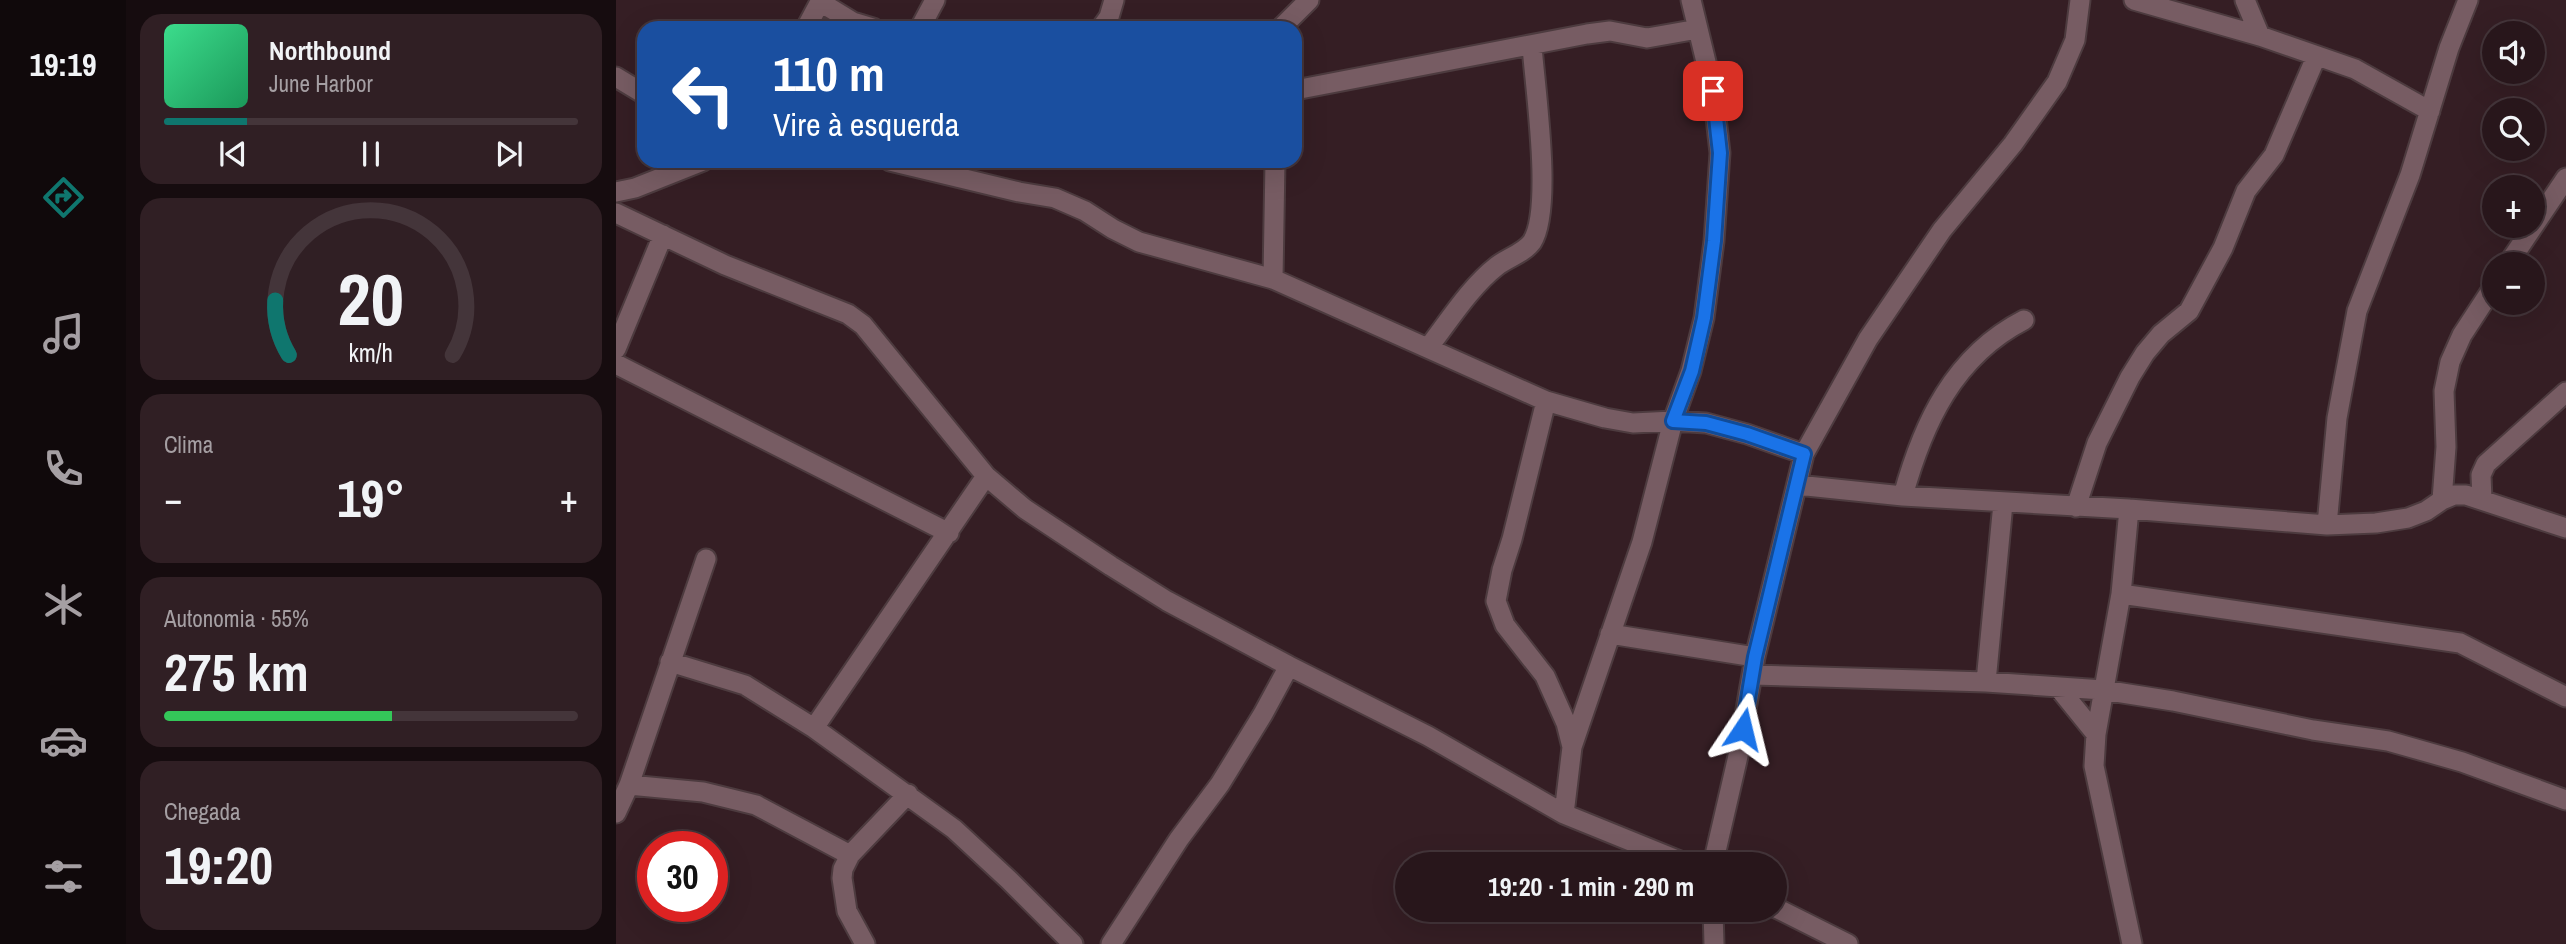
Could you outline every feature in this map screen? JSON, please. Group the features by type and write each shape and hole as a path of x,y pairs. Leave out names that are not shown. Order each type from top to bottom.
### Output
{"street":[{"path":"924,21 935,0"},
{"path":"1288,21 1309,0"},
{"path":"1564,814 1572,747 1642,542 1673,421 1692,371 1704,318 1714,241 1720,153 1713,91 1692,0"},
{"path":"1716,852 1738,756 1754,666 1804,454 1868,339 1942,230 2013,144 2057,82 2075,40 2080,0"},
{"path":"2134,0 2260,36 2355,69 2430,111"},
{"path":"2221,25 2244,0 2260,36"},
{"path":"2327,525 2337,418 2357,311 2410,175 2449,48 2468,0"},
{"path":"810,21 821,1 851,21"},
{"path":"1302,89 1610,30 1647,38 1698,29"},
{"path":"1428,348 1496,266 1531,243 1539,223 1543,188 1532,46"},
{"path":"2076,507 2097,443 2130,377 2161,334 2189,311 2223,248 2246,191 2274,155 2316,57"},
{"path":"616,77 637,90"},
{"path":"616,192 635,188 686,168"},
{"path":"919,168 1055,198 1085,211 1112,229 1139,242 1273,279 1546,401 1633,423 1706,423 1804,454"},
{"path":"1273,279 1275,168"},
{"path":"2516,252 2566,178"},
{"path":"616,213 725,265 848,314 863,325 986,476 1025,509 1167,601 1428,736 1564,814 1657,852"},
{"path":"616,349 663,235"},
{"path":"2442,500 2446,447 2444,391 2450,362 2462,335 2482,304"},
{"path":"1903,496 1910,470 1942,396 1956,376 2001,332 2024,320"},
{"path":"616,364 948,533"},
{"path":"2482,500 2481,475 2486,464 2566,392"},
{"path":"1546,401 1496,601 1505,625 1545,676 1566,723 1572,747"},
{"path":"814,728 986,476"},
{"path":"1797,485 1903,496 2129,509 2327,525 2376,523 2408,518 2454,495 2466,495 2566,528"},
{"path":"1986,682 2003,503"},
{"path":"2129,509 2121,594 2095,734 2094,766 2132,944"},
{"path":"616,813 629,785 706,559"},
{"path":"2121,594 2460,643 2566,697"},
{"path":"1610,634 1754,666 2103,690 2173,701 2313,730 2388,741 2462,762 2566,800"},
{"path":"670,662 745,685 814,728 954,829 1073,944"},
{"path":"1111,944 1179,839 1220,783 1289,666"},
{"path":"2058,687 2095,734"},
{"path":"629,785 703,792 756,805 850,855"},
{"path":"865,944 847,911 844,869 850,855 908,794"},
{"path":"1787,913 1848,944"},
{"path":"1713,922 1714,944"}],"route":[{"path":"1713,91 1720,153 1714,241 1704,318 1692,371 1673,421 1706,423 1804,454 1755,657 1743,729"}]}
